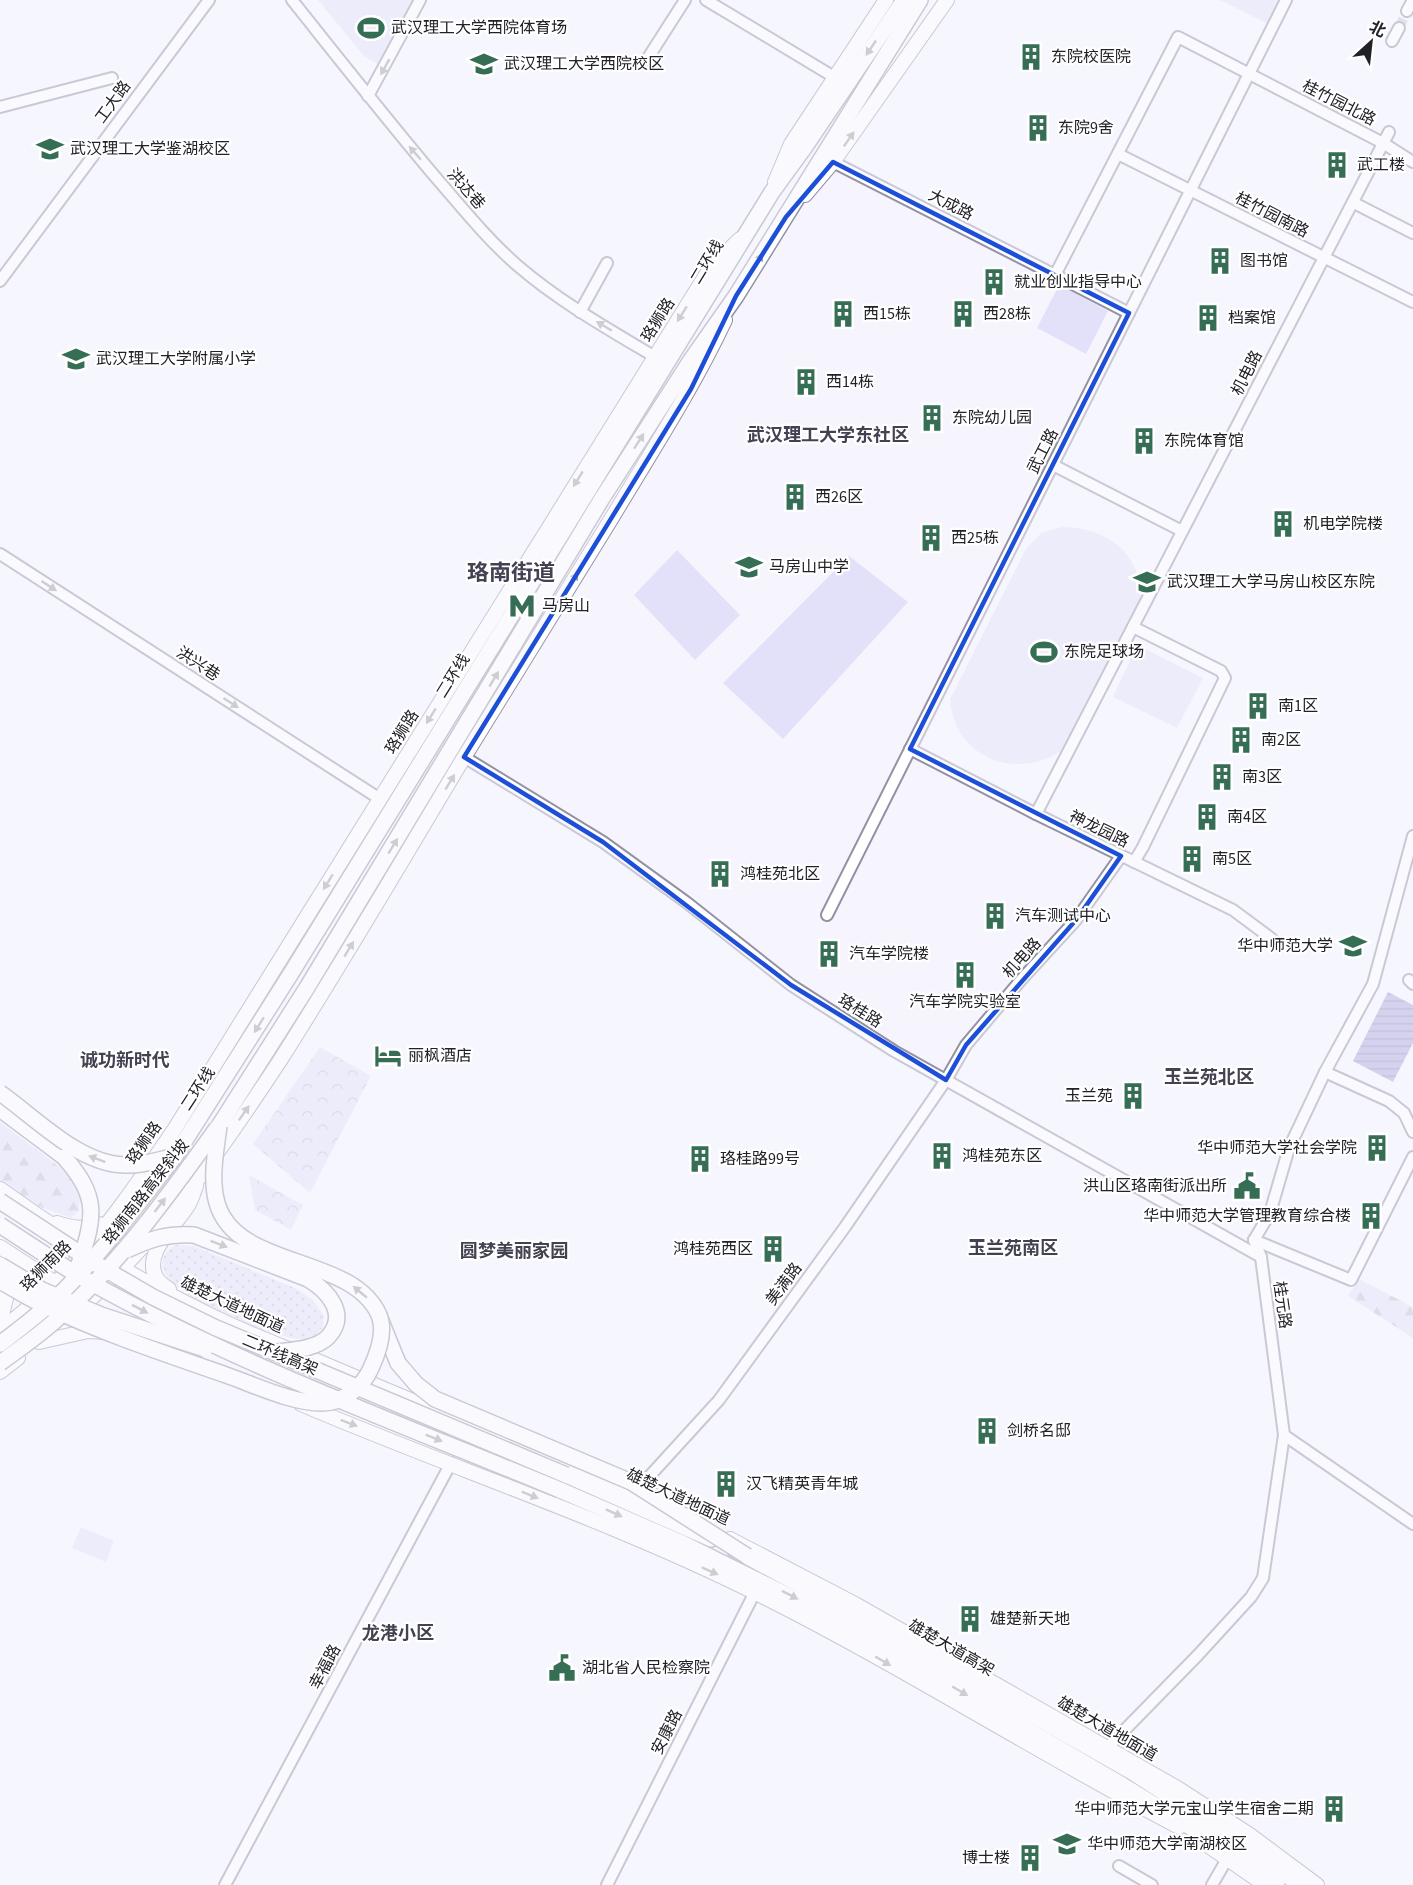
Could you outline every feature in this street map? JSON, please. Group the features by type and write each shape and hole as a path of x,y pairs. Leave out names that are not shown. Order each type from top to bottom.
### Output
{"highway":[{"name":"二环线","path":"0,1344 51,1303 62,1285 108,1242 175,1156 290,975 771,192 804,148 904,0"},
{"path":"736,296 920,0"},
{"path":"861,95 896,52 930,0"},
{"name":"珞狮南路高架斜坡","path":"0,1363 56,1320 124,1251 219,1126 308,986 602,500 691,360 736,296"},
{"path":"0,1093 44,1127 100,1161 111,1164 140,1165 175,1156"},
{"path":"0,1109 64,1156 86,1186 91,1213 89,1228 78,1265 62,1285"},
{"path":"219,1126 214,1168 215,1189 217,1204 224,1217 234,1230 247,1240 338,1278 362,1292 378,1312 398,1363 416,1384 435,1399 631,1482 747,1556"},
{"name":"雄楚大道高架","path":"0,1201 96,1264 153,1297 214,1327 566,1475 747,1556 1132,1772 1245,1845 1300,1885"},
{"name":"二环线高架","path":"0,1225 86,1280 142,1310 267,1370 560,1490"},
{"path":"124,1251 161,1236 194,1235 308,1279 322,1287 332,1299 336,1312 328,1337 312,1346 274,1352"},
{"path":"0,1265 42,1290 101,1315 267,1370"},
{"path":"0,1281 46,1307 112,1335 287,1397 323,1403 343,1399 360,1385 378,1353 381,1321"},
{"name":"雄楚大道高架","path":"560,1490 682,1543 848,1625 1119,1783 1277,1885"}],"main road":[{"path":"771,192 791,144 886,0"},
{"path":"786,217 833,162 948,0"},
{"name":"珞狮路","path":"88,1248 174,1130 711,267 744,236"},
{"path":"0,1372 86,1303 122,1269 198,1178 257,1096 324,992 464,757 691,389 736,296"},
{"path":"198,1178 188,1206 154,1255 153,1268 158,1280 198,1310"},
{"name":"雄楚大道地面道","path":"0,1189 122,1269 198,1310 632,1494 743,1545 813,1581 1179,1789 1250,1835 1317,1885"},
{"path":"37,1215 65,1226 83,1228 96,1226 112,1217"},
{"path":"0,1247 62,1285 86,1303 141,1334 326,1414 451,1463 713,1572 755,1592 842,1637 1104,1787 1234,1858 1266,1885"},
{"name":"珞狮南路","path":"0,1332 62,1285 88,1248"},
{"path":"0,1260 5,1272 7,1294 0,1324"},
{"path":"39,1341 88,1331 141,1334"}],"street":[{"name":"工大路","path":"2,273 209,0"},
{"name":"洪达巷","path":"292,0 368,96 462,207 516,265 580,312 654,357"},
{"path":"368,96 420,0"},
{"path":"646,61 685,0"},
{"path":"706,0 834,77"},
{"name":"武工路","path":"827,915 1286,0"},
{"path":"1407,11 1413,0"},
{"path":"1392,41 1399,28"},
{"name":"桂竹园北路","path":"1118,154 1178,37 1383,143 1413,162"},
{"path":"0,107 112,78"},
{"name":"机电路","path":"1036,814 1389,132"},
{"path":"1055,275 1118,154"},
{"name":"桂竹园南路","path":"1118,154 1413,302"},
{"name":"大成路","path":"833,162 1129,313"},
{"path":"1354,202 1413,233"},
{"path":"580,312 607,263"},
{"path":"1053,465 1182,531"},
{"name":"洪兴巷","path":"0,554 380,799"},
{"path":"1133,627 1221,671 1225,678 1134,862"},
{"name":"神龙园路","path":"910,749 1036,814 1233,910 1272,939"},
{"name":"珞桂路","path":"464,757 603,842 686,902 791,985 894,1051 1261,1257"},
{"path":"1413,836 1373,984 1325,1072 1289,1148 1270,1213 1254,1240 1351,1281 1413,1157"},
{"name":"机电路","path":"946,1080 966,1045 1076,920 1121,856"},
{"path":"1325,1072 1389,1101 1404,1113 1413,1132"},
{"name":"美满路","path":"632,1494 642,1486 719,1400 846,1227 946,1080"},
{"name":"桂元路","path":"1107,1748 1251,1597 1263,1578 1284,1435 1261,1257 1254,1240"},
{"path":"1284,1435 1413,1524"},
{"name":"幸福路","path":"225,1885 451,1463"},
{"name":"安康路","path":"607,1885 755,1592"},
{"path":"1212,1885 1234,1858"},
{"path":"1119,1866 1152,1885"}],"highlighted area":[{"path":"833,162 1129,313 910,749 1121,856 1076,920 966,1045 946,1080 791,985 603,842 464,757 691,389 736,296 786,217"}],"green space":[{"name":"武汉理工大学西院体育场","path":"318,0 415,0 383,63 378,64 364,56"},
{"path":"1220,0 1282,0 1270,25"},
{"path":"1059,285 1108,311 1086,354 1037,328"},
{"name":"东院足球场","path":"1062,527 1093,532 1118,546 1135,568 1141,599 1064,749 1046,759 1027,764 1008,764 991,759 975,750 963,737 954,720 950,699 1026,549 1041,533"},
{"path":"677,550 740,615 695,660 634,595"},
{"path":"849,556 908,602 783,739 723,683"},
{"path":"1137,645 1203,678 1177,728 1113,697"},
{"path":"320,1047 371,1076 310,1193 253,1144"},
{"path":"0,1122 65,1171 80,1195 79,1211 71,1218 38,1206 0,1181"},
{"path":"249,1175 303,1205 291,1230 255,1210"},
{"path":"176,1245 194,1246 297,1289 313,1300 324,1316 323,1327 315,1335 304,1339 288,1337 235,1319 207,1306 182,1291 166,1275 163,1259"},
{"path":"1359,1279 1413,1307 1413,1338 1348,1296"},
{"path":"81,1527 114,1541 106,1562 72,1548"}],"shaded area":[{"path":"1388,992 1413,1005 1413,1043 1393,1082 1353,1061"}],"tunnel":[{"path":"1399,28 1407,11"}],"place":[{"name":"武汉理工大学西院体育场","path":"371,28"},
{"name":"东院校医院","path":"1031,57"},
{"name":"武汉理工大学西院校区","path":"484,64"},
{"name":"东院9舍","path":"1038,128"},
{"name":"武汉理工大学鉴湖校区","path":"50,149"},
{"name":"武工楼","path":"1337,165"},
{"name":"图书馆","path":"1220,261"},
{"name":"就业创业指导中心","path":"994,282"},
{"name":"西15栋","path":"843,314"},
{"name":"西28栋","path":"963,314"},
{"name":"档案馆","path":"1208,318"},
{"name":"武汉理工大学附属小学","path":"76,359"},
{"name":"西14栋","path":"806,382"},
{"name":"东院幼儿园","path":"932,418"},
{"name":"东院体育馆","path":"1144,441"},
{"name":"西26区","path":"795,497"},
{"name":"机电学院楼","path":"1283,524"},
{"name":"西25栋","path":"931,538"},
{"name":"马房山中学","path":"749,567"},
{"name":"武汉理工大学马房山校区东院","path":"1147,582"},
{"name":"马房山","path":"522,606"},
{"name":"东院足球场","path":"1044,652"},
{"name":"南1区","path":"1258,706"},
{"name":"南2区","path":"1241,740"},
{"name":"南3区","path":"1222,777"},
{"name":"南4区","path":"1207,817"},
{"name":"南5区","path":"1192,859"},
{"name":"鸿桂苑北区","path":"720,874"},
{"name":"汽车测试中心","path":"995,916"},
{"name":"华中师范大学","path":"1353,946"},
{"name":"汽车学院楼","path":"829,954"},
{"name":"汽车学院实验室","path":"965,975"},
{"name":"丽枫酒店","path":"388,1056"},
{"name":"玉兰苑","path":"1133,1096"},
{"name":"华中师范大学社会学院","path":"1377,1148"},
{"name":"鸿桂苑东区","path":"942,1156"},
{"name":"珞桂路99号","path":"700,1159"},
{"name":"洪山区珞南街派出所","path":"1247,1186"},
{"name":"华中师范大学管理教育综合楼","path":"1371,1216"},
{"name":"鸿桂苑西区","path":"773,1249"},
{"name":"剑桥名邸","path":"987,1431"},
{"name":"汉飞精英青年城","path":"726,1484"},
{"name":"雄楚新天地","path":"970,1619"},
{"name":"湖北省人民检察院","path":"562,1668"},
{"name":"华中师范大学元宝山学生宿舍二期","path":"1334,1809"},
{"name":"华中师范大学南湖校区","path":"1067,1844"},
{"name":"博士楼","path":"1030,1858"}],"district":[{"name":"武汉理工大学东社区","path":"828,435"},
{"name":"珞南街道","path":"511,573"},
{"name":"诚功新时代","path":"125,1060"},
{"name":"玉兰苑北区","path":"1209,1077"},
{"name":"玉兰苑南区","path":"1013,1248"},
{"name":"圆梦美丽家园","path":"514,1251"},
{"name":"龙港小区","path":"398,1633"}]}
